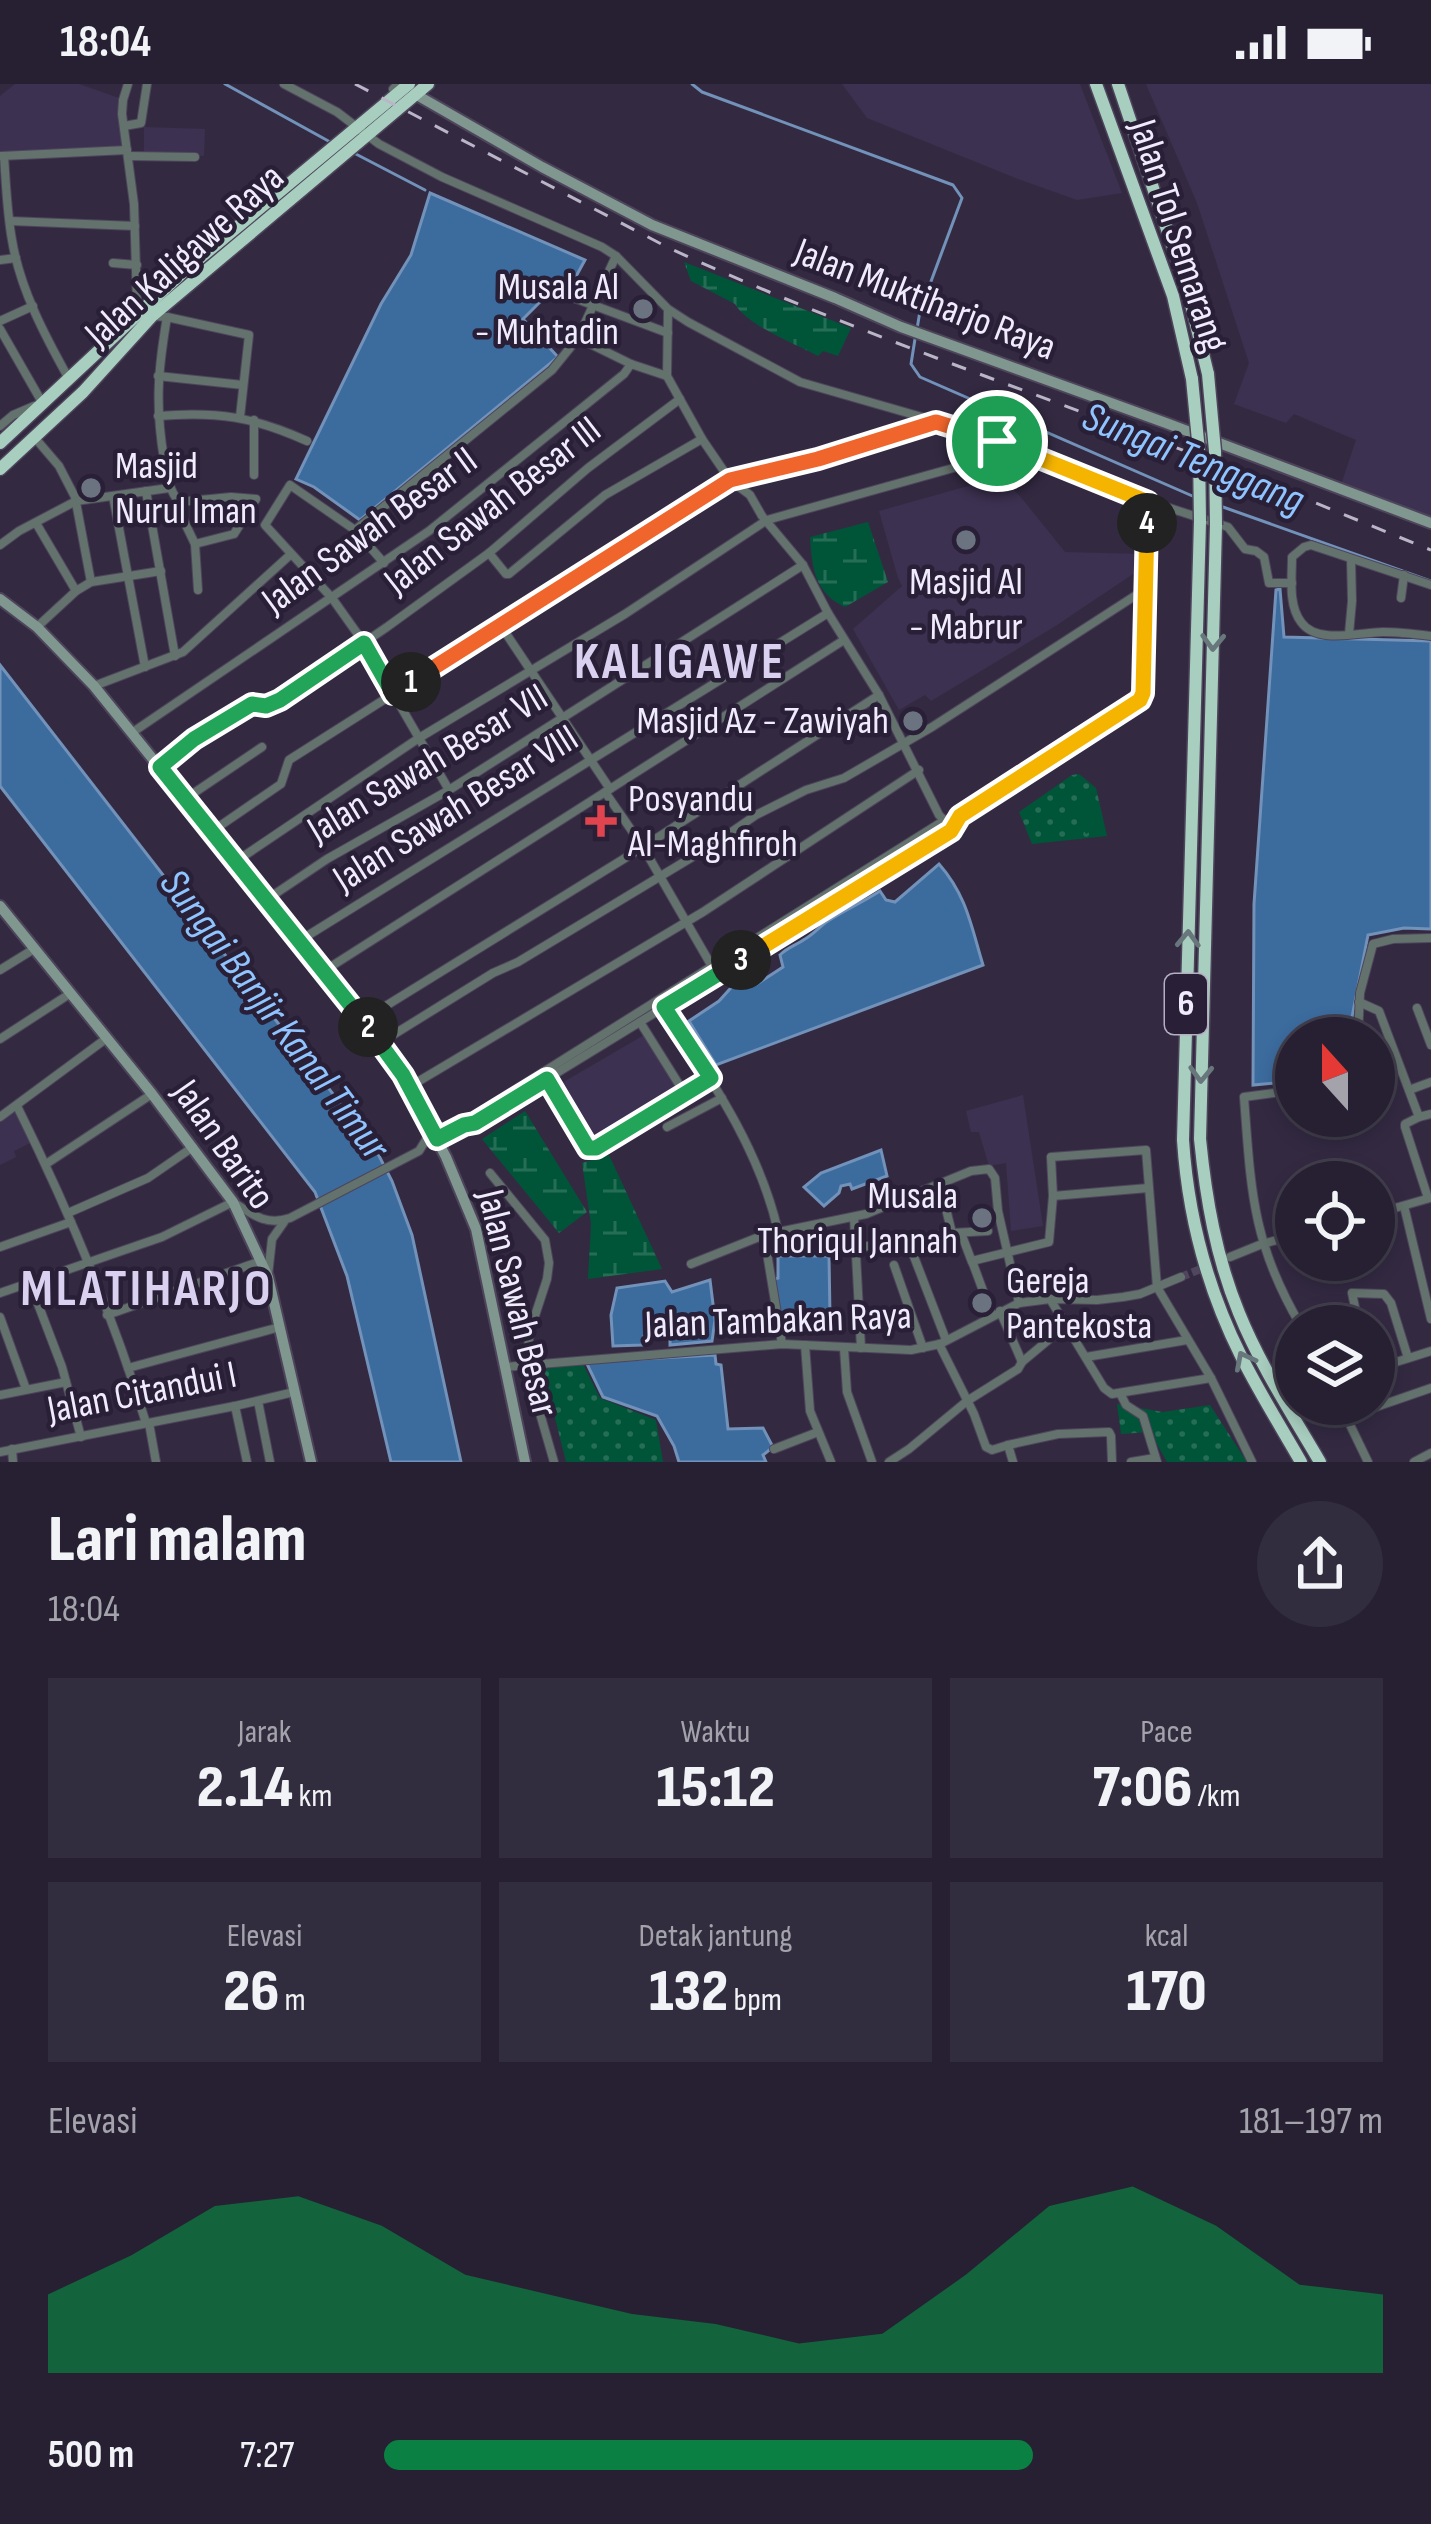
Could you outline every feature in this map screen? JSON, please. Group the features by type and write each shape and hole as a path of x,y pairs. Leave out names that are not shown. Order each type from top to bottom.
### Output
{"highway":[{"path":"399,89 428,84"},
{"name":"Jalan Tol Semarang","path":"1096,84 1173,296 1192,379 1198,451 1185,1183 1195,1233 1222,1315 1241,1358 1301,1462"},
{"name":"Jalan Tol Semarang","path":"1118,84 1188,292 1208,374 1215,451 1200,1139 1207,1204 1239,1313 1320,1462"},
{"name":"Jalan Kaligawe Raya","path":"0,443 336,154 399,89"},
{"name":"Jalan Kaligawe Raya","path":"356,136 399,89"},
{"name":"Jalan Kaligawe Raya","path":"0,469 83,392 146,314"}],"street":[{"path":"128,84 123,100 135,226 136,304 146,314 249,335 240,417"},
{"path":"124,126 142,123 147,84"},
{"path":"284,84 338,112 356,136 602,247 688,322 800,382 997,441 1148,502 1228,527 1264,557 1269,583 1283,584"},
{"name":"Jalan Muktiharjo Raya","path":"399,89 652,225 901,327 1431,523"},
{"path":"69,379 32,306 16,258 2,156 128,153 195,157"},
{"path":"10,221 135,226"},
{"path":"355,530 552,370 578,338 616,256"},
{"path":"0,260 16,258"},
{"path":"113,263 137,265"},
{"path":"566,295 668,333"},
{"path":"0,426 13,415 42,404 0,325 32,306"},
{"path":"668,308 667,376 701,439 803,565 951,831"},
{"path":"167,317 158,376 158,416 170,488 195,544 197,590"},
{"path":"578,338 667,376"},
{"name":"Jalan Sawah Besar II","path":"133,732 429,531 631,364"},
{"path":"158,376 244,385"},
{"name":"Jalan Sawah Besar III","path":"160,767 194,739 252,704 266,706 280,700 364,643 489,553 588,468 680,399"},
{"path":"158,416 240,417 307,441"},
{"path":"254,420 254,475"},
{"path":"211,832 281,784 289,760 730,480 818,459 936,422"},
{"path":"35,438 59,466 76,501 91,582"},
{"path":"489,553 509,574 605,496 701,439"},
{"path":"236,862 418,738 625,614 767,520 982,460 997,441"},
{"path":"384,563 355,530 290,485 265,526 332,598 364,643 449,790"},
{"path":"0,545 76,501 170,488"},
{"path":"146,491 175,656"},
{"path":"113,496 145,668"},
{"path":"179,502 256,499 234,534 195,544"},
{"path":"416,1153 435,1134 475,1123 714,970 951,831 960,816 1140,700 1148,502"},
{"path":"36,523 76,591"},
{"path":"1431,585 1311,545 1292,557 1283,584 1311,632 1431,635"},
{"path":"94,686 183,652 290,555"},
{"path":"1348,634 1351,560"},
{"name":"Jalan Sawah Besar VII","path":"266,899 449,790 803,565"},
{"path":"37,627 91,582 160,571"},
{"path":"1401,598 1404,575"},
{"path":"0,588 3,601"},
{"path":"380,1043 756,815 806,790 844,778 1145,590"},
{"name":"Jalan Sawah Besar","path":"3,601 37,627 133,732 380,1043 409,1087 476,1229 526,1462"},
{"name":"Jalan Sawah Besar VIII","path":"299,941 828,613"},
{"path":"501,626 590,760 714,970"},
{"path":"323,972 844,640"},
{"path":"362,1020 643,848 879,695"},
{"path":"185,799 262,747"},
{"path":"409,1087 685,922 919,770"},
{"path":"714,970 942,818 960,816"},
{"name":"Jalan Barito","path":"0,906 233,1202 268,1277 311,1462"},
{"path":"1359,1017 1373,944 1431,938"},
{"path":"0,970 35,948"},
{"path":"0,1039 71,993"},
{"path":"1359,1002 1378,1010 1419,1117"},
{"path":"544,1075 640,1022 661,1003"},
{"path":"661,1003 722,1099 760,1175 778,1231"},
{"path":"1417,1008 1431,1046"},
{"path":"640,1022 686,1094"},
{"path":"0,1117 107,1038"},
{"path":"544,1075 591,1149 711,1078"},
{"path":"1409,1090 1431,1082"},
{"path":"1275,1093 1244,1097 1249,1177 1255,1246 1289,1305"},
{"path":"46,1164 152,1094"},
{"path":"667,1127 722,1099"},
{"path":"17,1106 88,1265 147,1423 156,1462"},
{"path":"1395,1208 1429,1198 1405,1124 1431,1115"},
{"path":"0,1247 148,1178 193,1147"},
{"path":"268,1277 272,1239 290,1218 416,1153 430,1150 446,1157"},
{"path":"972,1263 1049,1242 1051,1157 1146,1150 1163,1284 1252,1462"},
{"path":"691,1264 764,1235 854,1217 971,1171 989,1169 995,1178 1019,1303"},
{"path":"490,1173 545,1240 547,1279 530,1331 526,1365 554,1462"},
{"path":"940,1185 957,1233 1022,1362"},
{"path":"1053,1196 1148,1188"},
{"path":"0,1293 162,1238 233,1202 264,1221 290,1218"},
{"path":"1404,1206 1431,1319"},
{"path":"854,1217 861,1348"},
{"path":"855,1248 988,1231"},
{"path":"764,1235 782,1344"},
{"path":"1230,1257 1275,1240"},
{"path":"908,1241 988,1450 1058,1434 1108,1432 1112,1462"},
{"path":"107,1316 261,1261"},
{"path":"894,1265 923,1348"},
{"name":"Jalan Tambakan Raya","path":"506,1367 782,1344 923,1348 1019,1303 1140,1294 1181,1276"},
{"path":"29,1283 81,1437"},
{"path":"1355,1305 1352,1293 1376,1292 1387,1296 1390,1305"},
{"path":"1050,1299 1112,1394 1211,1378"},
{"path":"0,1317 26,1389"},
{"path":"1395,1320 1408,1358"},
{"path":"128,1368 281,1326"},
{"path":"889,1462 967,1401 1018,1369 1058,1332"},
{"path":"1085,1357 1187,1340"},
{"path":"805,1345 808,1396 831,1462"},
{"path":"844,1347 847,1392 872,1462"},
{"path":"1395,1362 1431,1351"},
{"path":"0,1395 66,1382"},
{"path":"1395,1400 1431,1388"},
{"name":"Jalan Citandui I","path":"0,1452 296,1391"},
{"path":"1120,1393 1126,1405 1143,1416 1156,1460 1131,1462"},
{"path":"258,1401 270,1462"},
{"path":"235,1406 247,1462"},
{"path":"1350,1425 1368,1462"},
{"path":"774,1449 818,1432"},
{"path":"1008,1445 1012,1462"},
{"path":"12,1449 13,1462"},
{"path":"1414,1462 1431,1453"}],"shaded area":[{"path":"15,84 79,84 122,99 125,149 0,156 0,96"},
{"path":"842,84 1080,84 1122,193 1077,200 1018,179 867,118"},
{"path":"1146,84 1431,84 1431,516 1342,482 1356,440 1294,414 1286,423 1234,404 1249,363 1197,203"},
{"path":"144,127 205,129 204,156 144,154"},
{"path":"1000,477 1065,552 1142,554 1142,568 931,701 925,695 899,710 853,629 902,586 879,511"},
{"path":"644,1035 680,1094 593,1148 555,1087"},
{"path":"1023,1095 1043,1226 1011,1231 1006,1163 989,1166 979,1132 971,1132 966,1111"},
{"path":"15,1111 32,1142 0,1165 0,1120"}],"green space":[{"path":"684,262 851,328 838,356 823,351 818,356 761,327 735,304 691,281"},
{"path":"868,522 888,582 845,607 821,587 810,537"},
{"path":"1079,774 1096,788 1107,836 1032,844 1019,812"},
{"path":"1088,796 1104,824 1086,834 1070,806"},
{"path":"525,1111 587,1212 559,1233 482,1139"},
{"path":"609,1155 662,1269 588,1279 591,1224 582,1163"},
{"path":"582,1362 600,1398 656,1420 663,1462 566,1462 543,1370"},
{"path":"1117,1404 1163,1412 1210,1405 1247,1462 1167,1462 1150,1432 1121,1434"}],"water":[{"path":"430,193 585,260 568,291 556,286 523,319 558,357 360,520 296,479 381,304 411,255"},
{"path":"1280,589 1284,637 1431,641 1431,929 1368,935 1352,1017 1275,1017 1275,1083 1253,1085 1254,904 1276,590"},
{"path":"0,665 375,1148 412,1235 461,1462 391,1462 347,1276 315,1192 0,786"},
{"path":"939,864 962,900 983,965 716,1065 689,1021 719,1001 738,980 746,976 757,984 783,967 780,955 828,921 880,891 886,900 895,902"},
{"path":"881,1150 887,1176 852,1189 850,1184 841,1186 824,1206 804,1187 821,1173"},
{"path":"778,1256 829,1256 830,1316 780,1324 774,1279 778,1278"},
{"path":"710,1280 715,1320 712,1341 670,1345 670,1337 655,1334 644,1336 642,1345 613,1346 611,1315 617,1288 665,1281 672,1292"},
{"path":"715,1355 716,1364 721,1365 728,1429 763,1428 773,1447 763,1455 766,1462 679,1462 657,1416 603,1397 586,1362"}],"waterway":[{"path":"225,84 332,143"},
{"name":"Sungai Tenggang","path":"692,84 702,92 953,185 962,198 917,329"},
{"path":"352,152 425,190"},
{"name":"Sungai Tenggang","path":"915,339 911,364 920,377 1197,498"},
{"name":"Sungai Tenggang","path":"1223,507 1431,581"}],"tunnel":[{"path":"1181,1277 1223,1260"}],"railway":[{"path":"355,84 669,248 730,275 1431,550"}],"place":[{"name":"Musala Al - Muhtadin","path":"643,309"},
{"name":"Masjid Nurul Iman","path":"91,488"},
{"name":"Masjid Al - Mabrur","path":"966,540"},
{"name":"Masjid Az - Zawiyah","path":"913,721"},
{"name":"Posyandu Al-Maghfiroh","path":"601,821"},
{"name":"Musala Thoriqul Jannah","path":"982,1218"},
{"name":"Gereja Pantekosta","path":"982,1303"}],"district":[{"name":"KALIGAWE","path":"680,662"},
{"name":"MLATIHARJO","path":"147,1289"}],"route":[{"path":"936,422 997,441 1148,502 1140,700 960,816 951,831 664,1007 711,1078 596,1148 588,1148 547,1079 475,1123 437,1139 380,1043 160,767 194,739 252,704 266,706 280,700 364,643 393,694 730,480 818,459 936,422"}],"water label":[{"name":"Sungai Banjir Kanal Timur","path":"274,1015"}]}
